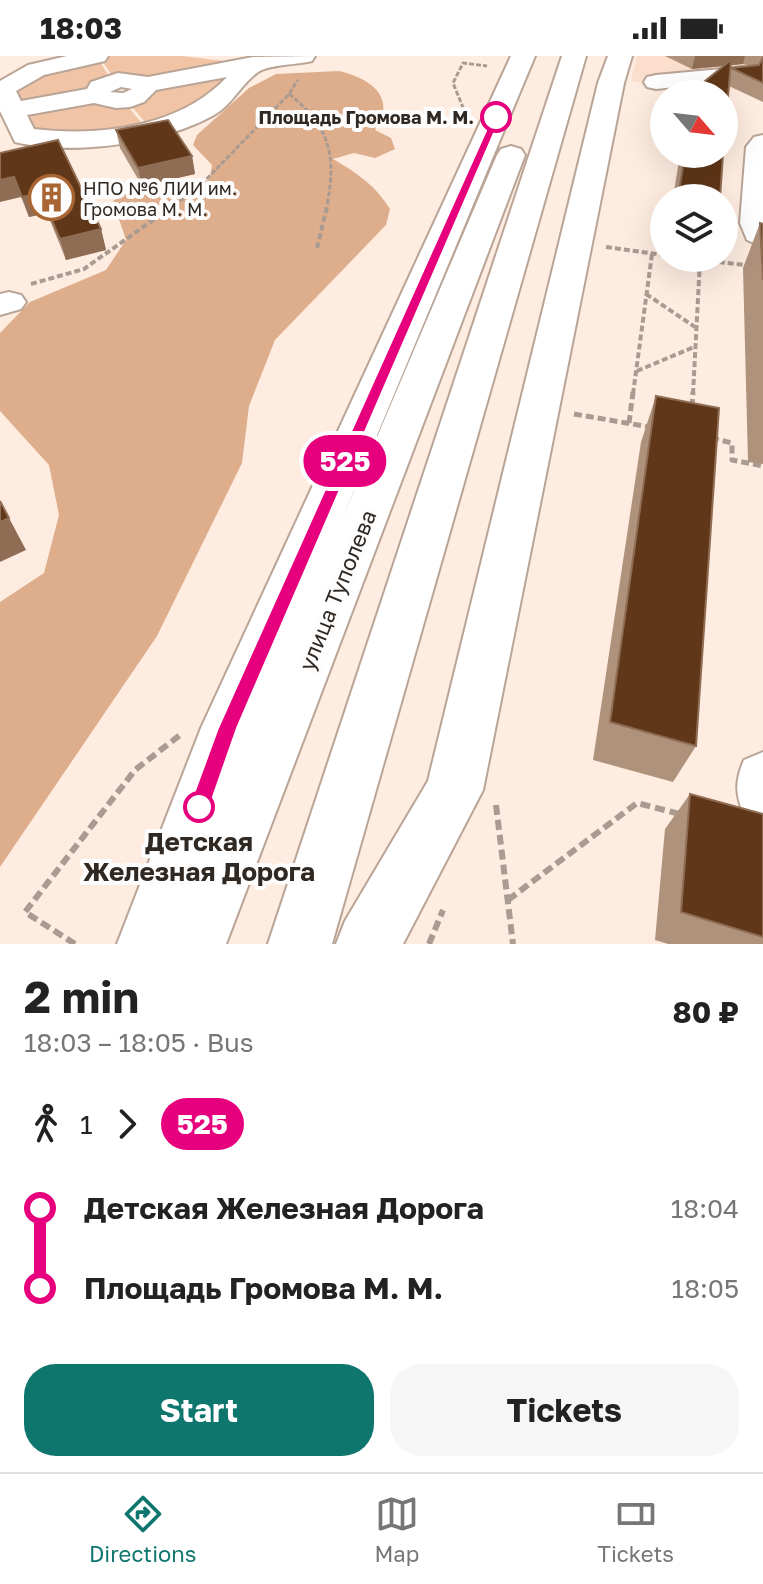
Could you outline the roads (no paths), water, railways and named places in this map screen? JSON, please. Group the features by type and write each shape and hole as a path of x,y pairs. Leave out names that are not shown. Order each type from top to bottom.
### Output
{"main road":[{"name":"улица Туполева","path":"149,944 228,728 523,56"},
{"name":"улица Туполева","path":"194,944 550,56"},
{"path":"300,944 574,56"},
{"path":"368,944 454,790 611,83 620,56"}],"lane":[{"path":"149,129 97,56 36,70 3,89 24,136 48,140 98,137 149,129 205,111 253,64"},
{"path":"186,56 253,64"},
{"path":"14,110 253,64 305,62"},
{"path":"678,80 743,74"},
{"path":"763,143 759,147 755,223 758,234 763,238"},
{"path":"763,778 763,796"}],"place":[{"name":"Площадь Громова М. М.","path":"496,117"},
{"name":"НПО №6 ЛИИ им. Громова М. М.","path":"52,198"},
{"name":"Детская Железная Дорога","path":"199,807"}]}
